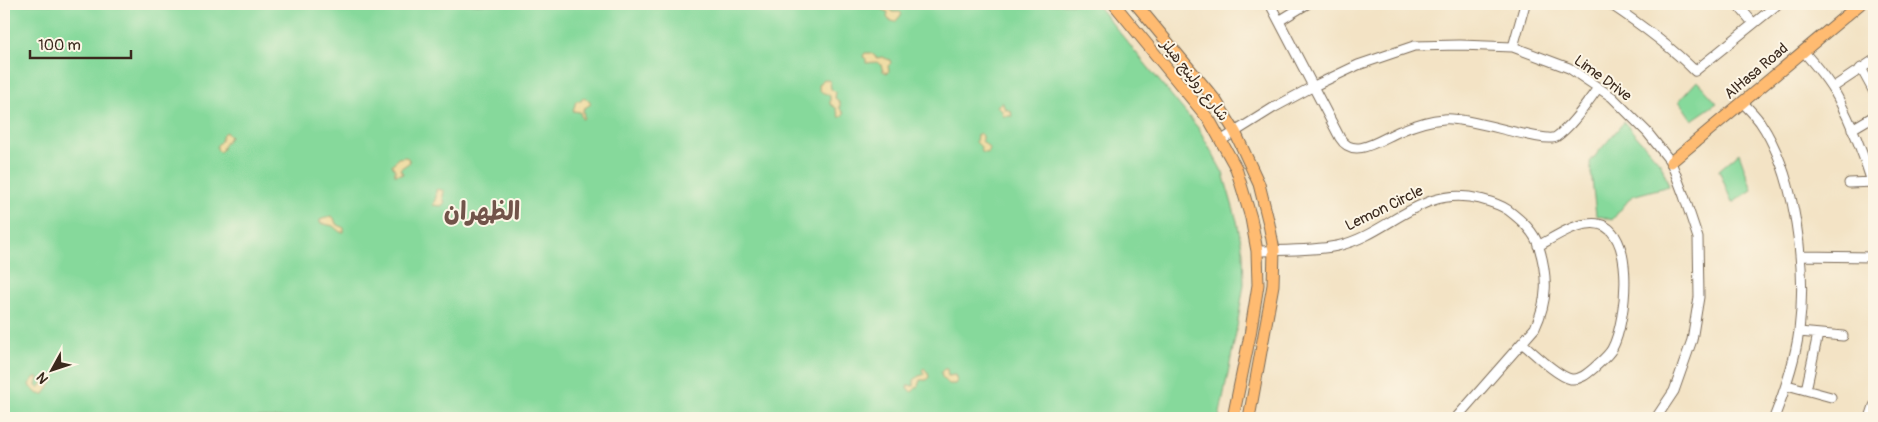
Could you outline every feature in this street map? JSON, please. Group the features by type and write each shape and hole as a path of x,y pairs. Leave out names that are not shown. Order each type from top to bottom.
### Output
{"main road":[{"name":"شارع رولينج هيلز","path":"1114,4 1210,121 1236,168 1251,218 1257,251 1258,285 1233,418"},
{"name":"AlHasa Road","path":"1671,162 1860,4"},
{"name":"شارع رولينج هيلز","path":"1140,8 1216,101 1235,132 1259,184 1274,250 1273,285 1249,418"},
{"path":"1129,22 1140,8"}],"street":[{"path":"1270,4 1343,144 1352,148 1363,147 1418,124 1446,118 1499,127 1544,139 1554,138 1575,118 1598,88"},
{"path":"1279,22 1307,4"},
{"path":"1513,47 1525,4"},
{"path":"1610,4 1643,26 1677,53 1695,71 1778,4"},
{"path":"1737,4 1753,23"},
{"name":"Lime Drive","path":"1222,140 1273,108 1312,87 1358,65 1414,46 1513,47 1569,68 1612,97 1648,132 1671,162 1698,238 1699,297 1692,340 1674,391 1656,418"},
{"path":"1803,51 1832,88 1852,130 1873,182 1849,183"},
{"path":"1832,88 1874,60"},
{"path":"1861,68 1874,92"},
{"path":"1742,102 1760,121 1773,146 1786,179 1800,256 1802,284 1799,332 1787,385 1774,418"},
{"path":"1852,130 1874,116"},
{"name":"Lemon Circle","path":"1257,251 1337,246 1360,237 1435,199 1465,196 1500,204 1522,220 1540,243 1546,293 1542,311 1535,328 1459,417"},
{"path":"1522,343 1570,379 1581,378 1595,367 1612,349 1621,324 1626,290 1625,262 1615,235 1603,226 1588,223 1540,243"},
{"path":"1800,256 1874,258"},
{"path":"1799,332 1843,336"},
{"path":"1806,390 1818,334"},
{"path":"1787,385 1831,397"},
{"path":"1870,418 1874,406"}],"green space":[{"path":"4,4 1096,4 1199,129 1223,173 1237,221 1243,252 1244,284 1219,418 4,418"},
{"path":"1697,81 1717,103 1692,120 1679,101"},
{"path":"1624,122 1661,164 1669,186 1632,196 1612,220 1596,215 1590,162"},
{"path":"1739,153 1752,190 1732,203 1719,170"}],"sand":[{"path":"888,5 892,12 900,12 902,14 895,22 889,20 887,17 888,12 882,10 884,6"},
{"path":"865,53 871,53 877,58 882,57 890,60 889,71 887,73 883,71 881,65 877,62 866,63 866,59 863,56"},
{"path":"824,79 830,81 831,89 836,92 835,98 840,102 840,109 844,113 841,117 839,117 836,108 830,104 830,96 820,90 819,85"},
{"path":"583,98 589,100 591,104 583,109 584,118 582,119 580,112 573,111 576,101 581,101"},
{"path":"1002,102 1005,109 1011,111 1012,116 1003,116 1002,111 997,106"},
{"path":"226,132 230,137 220,152 217,149 217,145"},
{"path":"980,133 982,141 990,149 987,153 982,152 981,147 976,142 977,135"},
{"path":"405,157 410,162 400,169 403,174 395,175 392,165 398,158"},
{"path":"436,190 444,191 445,203 441,206 433,205"},
{"path":"331,216 336,224 344,228 344,232 340,232 333,226 320,223 320,220"},
{"path":"924,368 929,377 927,380 920,380 918,386 912,392 907,388 908,385 914,386 914,380 924,374 922,370"},
{"path":"947,369 948,376 955,375 957,381 955,384 949,384 942,377 941,372"},
{"path":"47,376 54,380 44,394 38,394 30,387 29,384 35,377 38,377 36,386 39,388"}],"district":[{"name":"الظهران","path":"482,211"}]}
